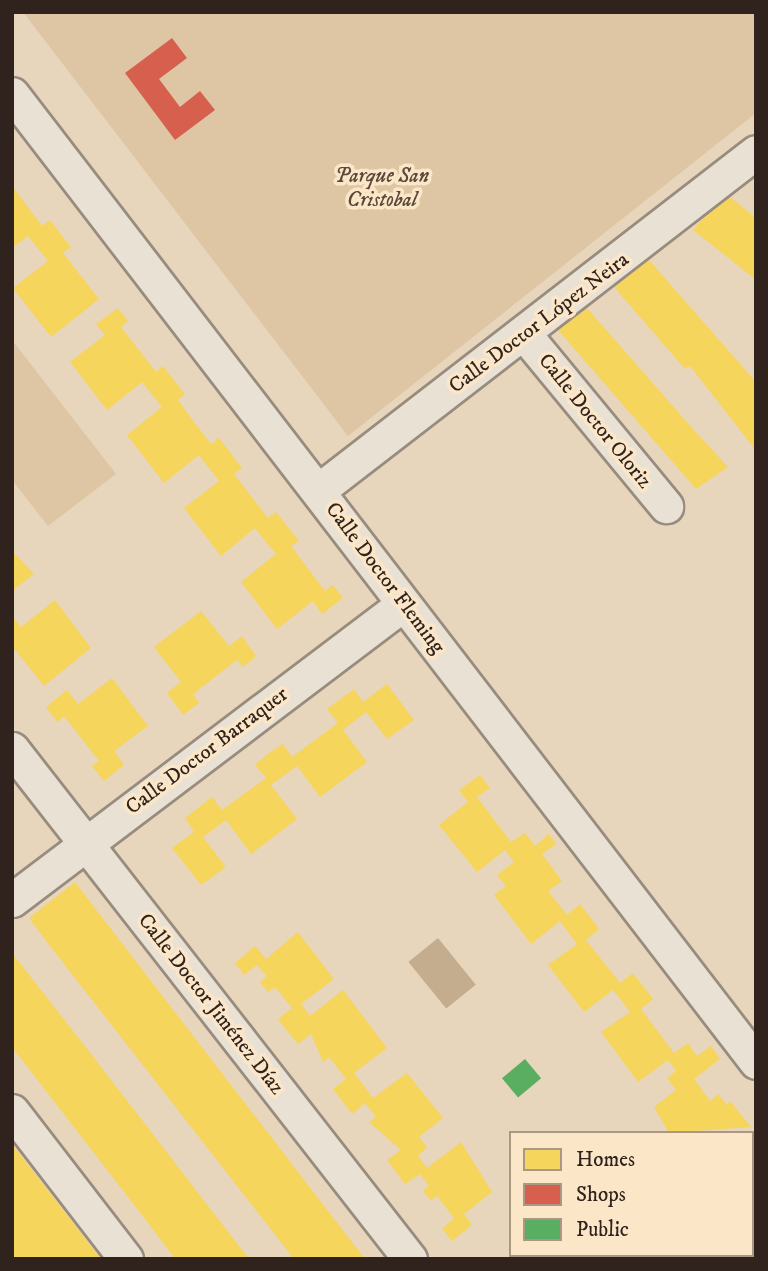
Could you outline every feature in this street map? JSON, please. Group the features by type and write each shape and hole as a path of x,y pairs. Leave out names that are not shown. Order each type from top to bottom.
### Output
{"street":[{"name":"Calle Doctor Fleming","path":"12,94 756,1062"},
{"name":"Calle Doctor López Neira","path":"319,490 748,171"},
{"name":"Calle Doctor Oloriz","path":"524,335 666,506"},
{"name":"Calle Doctor Barraquer","path":"12,900 403,604"},
{"name":"Calle Doctor Jiménez Díaz","path":"12,749 410,1259"},
{"path":"12,1111 126,1259"}],"green space":[{"name":"Parque San Cristobal","path":"23,12 756,12 756,113 348,436"},
{"path":"12,340 116,474 48,526 12,480"}],"shaded area":[{"path":"438,938 476,985 446,1009 408,962"}],"building: Homes":[{"path":"12,186 42,226 50,220 71,247 63,253 99,299 51,337 13,288 48,261 28,236 12,248"},
{"path":"725,193 756,218 756,280 693,230"},
{"path":"649,260 756,382 754,448 690,366 685,369 614,287"},
{"path":"118,308 128,321 121,327 156,372 163,366 185,394 178,400 211,444 219,438 242,468 234,474 268,518 276,512 299,541 291,546 325,591 333,585 343,598 322,614 313,601 277,629 241,582 276,554 255,528 221,556 184,508 219,481 199,455 164,483 127,435 162,407 142,382 107,410 70,362 105,335 96,324"},
{"path":"587,308 728,467 696,489 558,330"},
{"path":"12,551 34,574 12,591"},
{"path":"55,600 91,648 44,686 12,646 12,616 21,627"},
{"path":"201,611 229,646 242,636 256,656 243,667 237,660 193,694 199,703 183,715 167,693 181,682 154,647"},
{"path":"112,678 148,726 114,751 124,765 104,781 92,766 99,761 64,716 57,722 46,707 67,690 78,704"},
{"path":"387,684 414,720 387,739 366,712 343,730 367,762 320,797 297,766 271,785 297,819 251,854 226,820 203,837 226,867 201,885 172,848 194,832 185,818 212,797 222,810 266,778 255,765 283,744 292,757 338,723 327,709 354,689 363,702"},
{"path":"480,775 490,788 477,797 511,842 525,833 535,846 549,834 556,844 542,854 562,881 548,891 567,915 580,904 599,929 586,940 620,983 633,973 653,999 641,1009 674,1053 688,1043 697,1056 711,1046 720,1059 694,1079 710,1101 718,1094 727,1105 731,1102 751,1127 668,1131 654,1107 676,1090 667,1078 676,1071 668,1060 638,1082 601,1032 630,1012 622,1001 613,990 584,1012 548,965 577,944 560,921 531,944 494,895 506,886 497,875 514,862 505,850 477,872 439,825 468,802 459,790"},
{"path":"75,882 365,1259 294,1259 46,941 29,918"},
{"path":"298,932 334,979 301,1004 310,1016 343,990 387,1048 354,1073 373,1098 407,1073 443,1118 419,1137 427,1147 418,1156 427,1168 461,1142 492,1192 464,1214 472,1225 452,1241 442,1229 454,1218 437,1196 431,1201 423,1191 429,1186 420,1174 405,1184 387,1160 401,1150 369,1122 376,1117 365,1103 352,1114 333,1089 346,1079 329,1057 323,1062 311,1034 298,1044 278,1019 292,1008 275,987 268,992 260,982 267,976 257,965 244,975 235,963 255,946 266,959"},
{"path":"12,953 249,1259 175,1259 12,1047"},
{"path":"12,1144 101,1259 12,1259"}],"building: Shops":[{"path":"172,38 187,58 159,79 180,107 200,91 215,110 175,140 125,73"}],"building: Public":[{"path":"525,1059 541,1078 518,1097 502,1078"}]}
